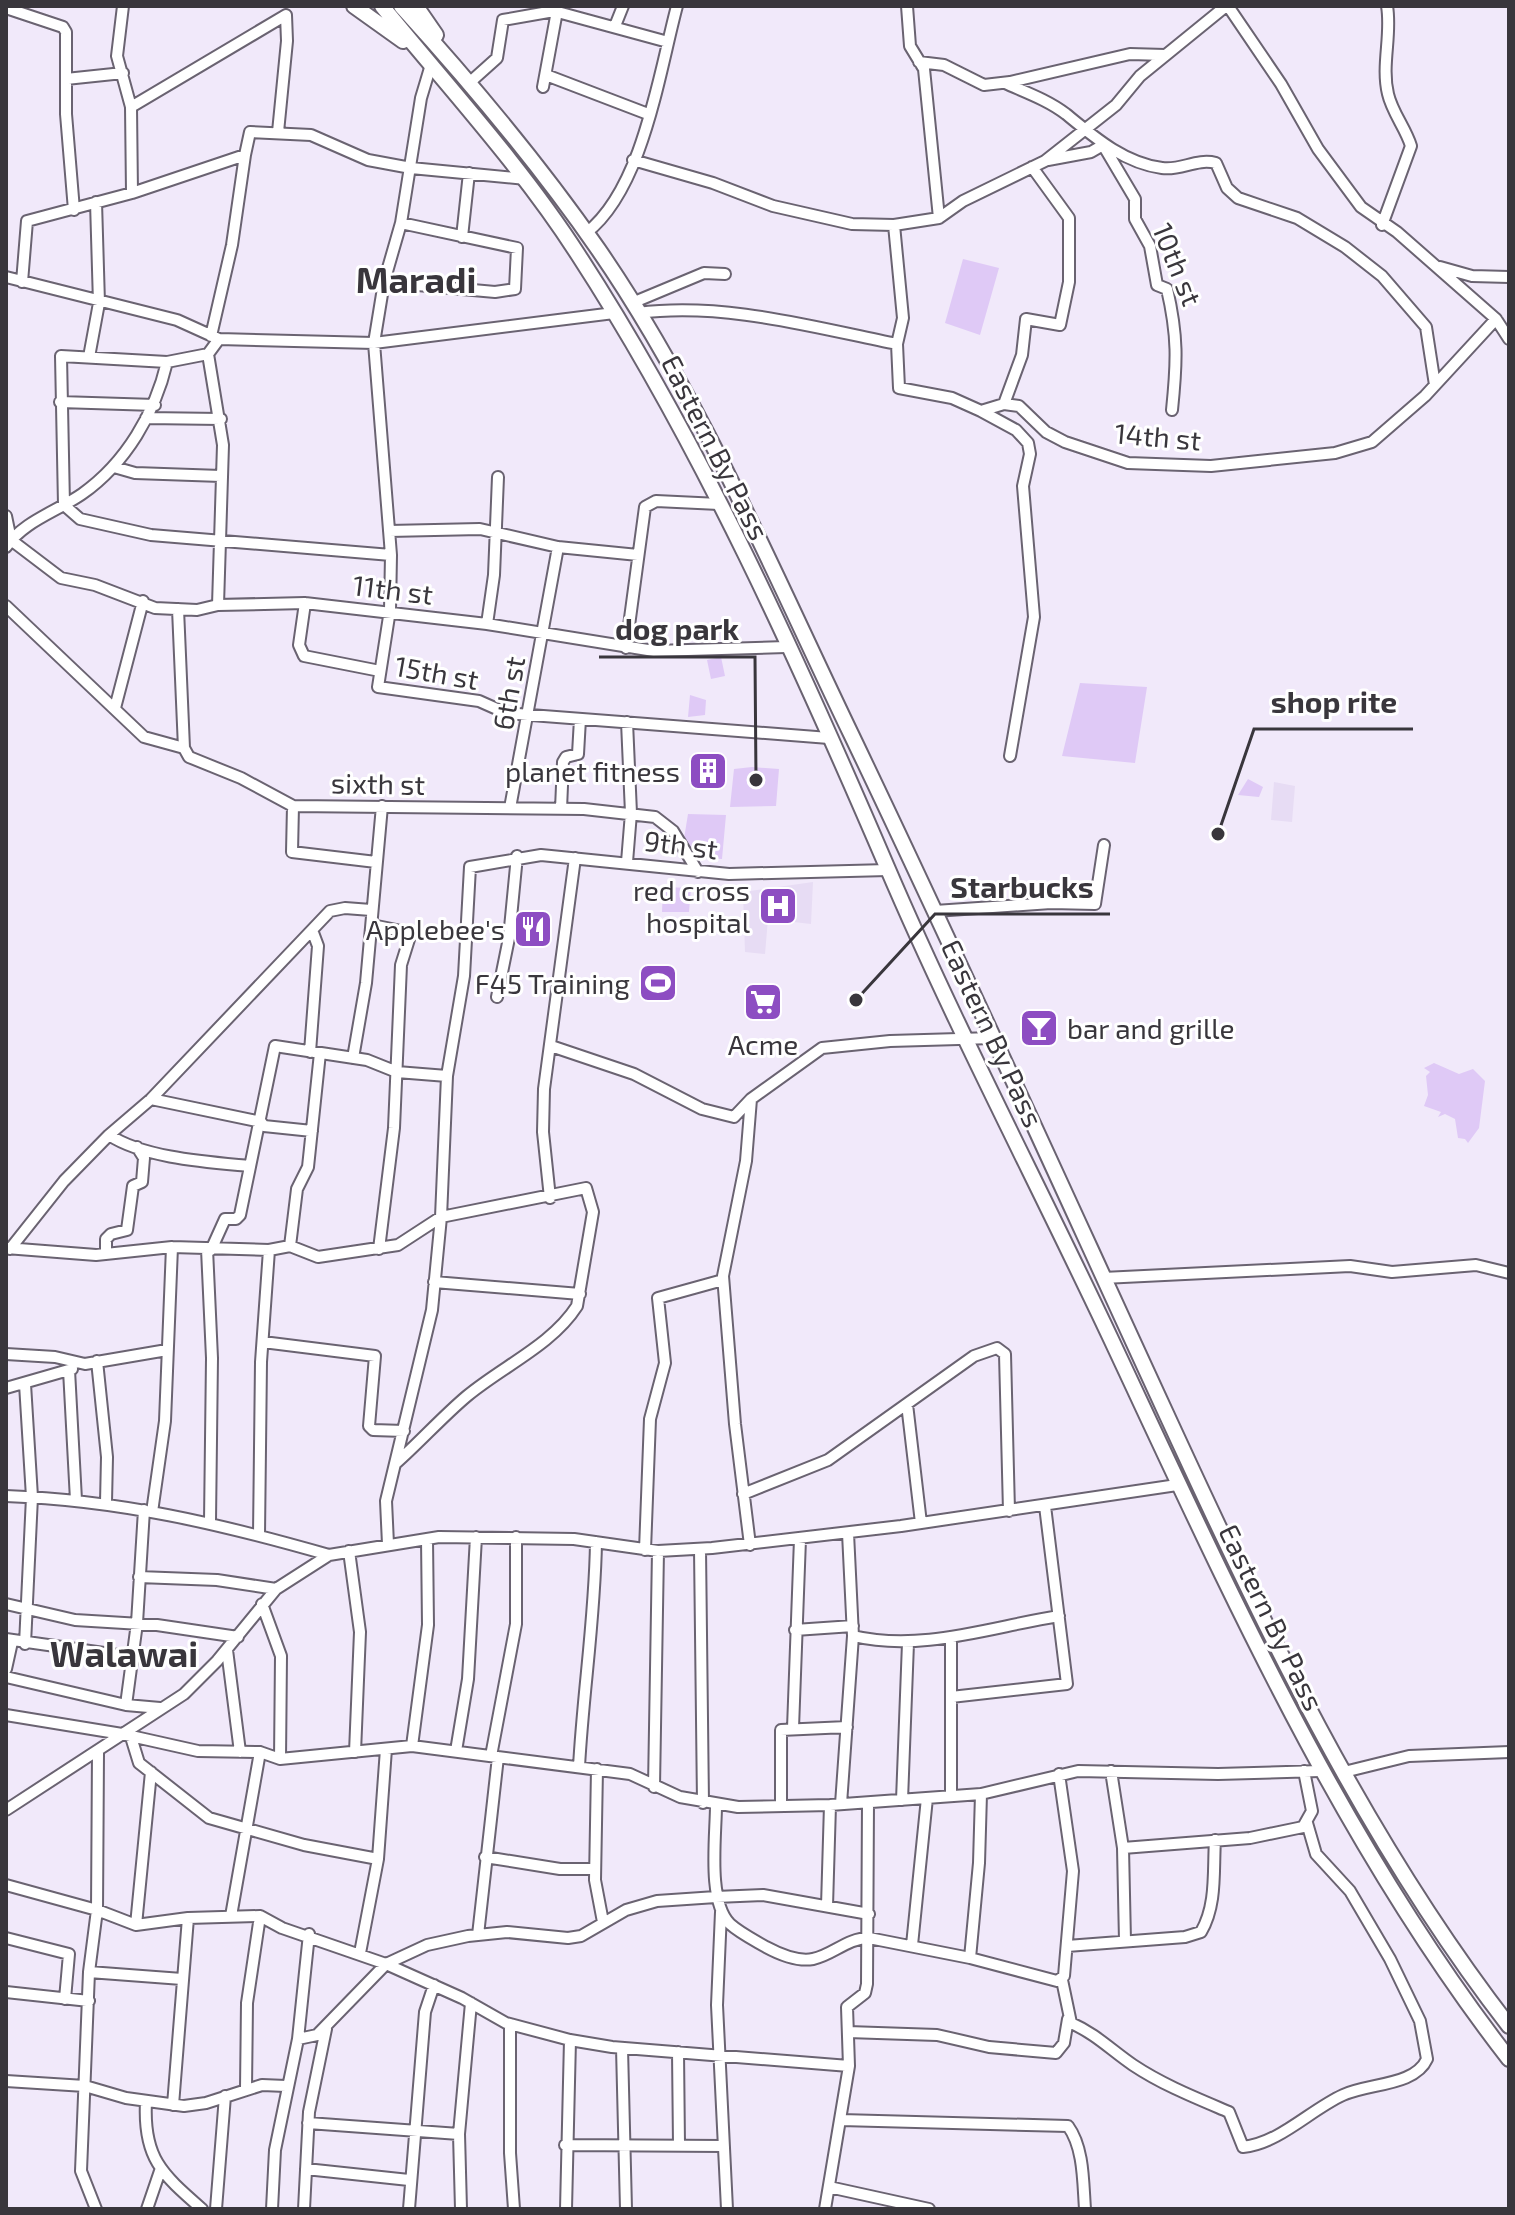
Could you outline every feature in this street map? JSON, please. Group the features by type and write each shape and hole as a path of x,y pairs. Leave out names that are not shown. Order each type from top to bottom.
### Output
{"main road":[{"path":"354,6 414,49"},
{"name":"Eastern By Pass","path":"382,6 414,49 526,179 614,313 719,504 1177,1485 1320,1771 1446,1974 1509,2059"},
{"name":"Eastern By Pass","path":"401,6 545,176 635,308 757,540 935,911 1103,1278 1307,1706 1419,1896 1509,2026"},
{"path":"416,6 434,29 444,54"}],"street":[{"path":"123,6 117,56 131,107 132,193"},
{"path":"615,26 623,6"},
{"path":"586,233 610,210 633,160 677,6"},
{"path":"907,6 910,46 924,69 939,218"},
{"path":"633,160 713,183 773,206 852,224 894,225 939,218 963,201 1045,161 1116,105 1140,76 1227,6 1281,84 1333,171 1361,207 1382,225 1397,232 1496,319 1509,339"},
{"path":"1382,225 1411,146 1388,95 1386,53 1391,26 1387,6"},
{"path":"6,8 63,27 68,39 66,79 74,210"},
{"path":"543,87 556,9"},
{"path":"468,84 497,58 503,20 556,9 668,42"},
{"path":"131,107 286,15 287,41 278,132"},
{"path":"919,62 944,65 984,85 1005,83 1130,54 1165,55"},
{"name":"15th st","path":"430,68 421,98 401,223 384,282 374,343 391,555 388,614 378,687 382,690 479,701 506,713 829,738"},
{"path":"66,79 123,73"},
{"path":"546,75 648,114"},
{"path":"1005,83 1065,113 1103,145 1162,168 1180,168 1193,161 1216,163 1227,188 1238,198 1297,218 1369,263 1426,327 1435,385"},
{"path":"218,605 221,419 208,354 215,337 250,132 311,135 368,160 411,168 526,179"},
{"path":"1045,161 1091,152 1103,145"},
{"name":"10th st","path":"1103,145 1135,199 1136,224 1150,246 1157,285 1167,289 1177,345 1172,410"},
{"path":"22,282 27,221 132,193 245,155"},
{"path":"981,411 1004,404 1022,355 1026,319 1060,325 1069,282 1069,218 1032,167"},
{"path":"462,237 469,173"},
{"path":"89,357 99,303 96,202"},
{"path":"384,282 513,291 517,248 401,223"},
{"path":"894,225 903,318 897,344 899,388 952,398 1016,430 1028,443 1030,454 1023,486 1034,617 1010,756"},
{"path":"1435,265 1472,276 1509,277"},
{"path":"635,308 704,273 725,274"},
{"path":"6,277 99,303 177,320 215,337 374,343 614,313"},
{"path":"635,308 716,310 897,344"},
{"name":"14th st","path":"1004,404 1028,411 1046,432 1065,442 1114,459 1153,465 1211,466 1353,450 1372,442 1435,385 1496,319"},
{"path":"208,354 167,362 61,356 64,505 80,519 151,535 391,555"},
{"path":"6,516 9,544 114,467 155,405 167,362"},
{"path":"60,402 155,405"},
{"path":"146,418 221,419"},
{"path":"114,467 144,474 221,476"},
{"path":"487,624 494,575 493,531 498,477"},
{"path":"626,648 643,513 649,503 719,504"},
{"path":"389,531 493,531 558,547 638,555"},
{"name":"11th st","path":"9,544 61,578 95,585 155,608 197,610 218,605 305,603 487,624 626,648 671,652 786,647"},
{"name":"6th st","path":"510,808 530,715 558,547"},
{"path":"115,708 143,601"},
{"path":"305,603 299,645 304,656 380,671"},
{"name":"sixth st","path":"6,606 144,737 184,748 189,757 241,778 293,806 561,809 631,813 665,822 698,872"},
{"path":"178,609 184,748"},
{"path":"561,809 563,762 566,757 578,754 580,719"},
{"path":"627,722 631,813 627,862"},
{"path":"293,806 292,852 376,862"},
{"path":"353,1058 372,925 382,806"},
{"path":"935,911 1051,903 1095,904 1104,845"},
{"path":"497,997 509,938 517,856"},
{"name":"9th st","path":"447,1076 464,976 470,867 517,856 627,862 698,872 888,870"},
{"path":"550,1198 543,1132 544,1089 575,858"},
{"path":"8,1249 64,1181 109,1135 151,1099 330,911 345,908 371,910"},
{"path":"372,925 411,933 401,965 394,1128 379,1249"},
{"path":"290,1246 297,1189 308,1167 312,1131 318,946 312,930"},
{"path":"551,1046 634,1074 722,1116 734,1117 751,1099 822,1048 993,1038"},
{"path":"210,1521 212,1358 209,1249 223,1221 240,1215 275,1046 367,1060 397,1072 447,1076 441,1217 434,1282 426,1342 386,1501 388,1544"},
{"path":"151,1099 261,1122 264,1126 312,1131"},
{"path":"750,1545 723,1280 746,1161 751,1099"},
{"path":"109,1135 125,1146 167,1156 249,1166"},
{"path":"106,1254 106,1239 127,1230 133,1186 142,1182 144,1158 137,1147"},
{"path":"8,1249 106,1254 172,1247 269,1250 290,1246 318,1257 398,1245 441,1217 550,1198 586,1188 592,1206 580,1294 571,1316 524,1356 469,1394 393,1466"},
{"path":"126,1705 148,1511 165,1421 172,1247"},
{"path":"259,1535 263,1342 269,1250"},
{"path":"1103,1278 1350,1266 1392,1272 1476,1265 1509,1273"},
{"path":"645,1550 650,1419 665,1363 658,1298 723,1280"},
{"path":"434,1282 580,1294"},
{"path":"263,1342 375,1356 369,1426 373,1430 404,1431"},
{"path":"743,1494 828,1460 974,1356 991,1349 1002,1350 1009,1412 1009,1511"},
{"path":"6,1388 97,1361 167,1350"},
{"path":"6,1354 55,1357 85,1364"},
{"path":"97,1361 107,1457 106,1502"},
{"path":"69,1370 76,1500"},
{"path":"25,1384 32,1497 25,1644"},
{"path":"907,1404 921,1523"},
{"path":"6,1810 127,1736 160,1708 184,1694 227,1650 276,1589 329,1555 427,1539 476,1537 596,1542 658,1551 750,1545 1045,1506 1177,1485"},
{"path":"6,1496 106,1502 210,1521 329,1555"},
{"path":"951,1697 1066,1686 1045,1506"},
{"path":"827,1906 835,1805 847,1727 853,1631 848,1533"},
{"path":"456,1751 468,1679 476,1537"},
{"path":"478,1935 494,1757 516,1624 516,1537"},
{"path":"412,1746 428,1625 427,1539"},
{"path":"793,1728 800,1539"},
{"path":"579,1767 586,1655 596,1594 596,1542"},
{"path":"700,1549 703,1803"},
{"path":"349,1551 360,1632 355,1752"},
{"path":"654,1787 658,1551"},
{"path":"139,1577 217,1580 276,1589"},
{"path":"6,1604 75,1620 137,1623 238,1637"},
{"path":"262,1604 281,1656 280,1759"},
{"path":"795,1630 853,1631 882,1643 908,1643 1059,1616"},
{"path":"951,1637 951,1796"},
{"path":"6,1669 9,1640 132,1657"},
{"path":"902,1800 908,1643"},
{"path":"227,1650 240,1752"},
{"path":"6,1677 126,1705 160,1708"},
{"path":"6,1715 198,1751 260,1752 280,1759 412,1746 456,1751 630,1774 654,1787 716,1805 835,1805 981,1794 1059,1774 1111,1771 1320,1771"},
{"path":"781,1806 779,1733 783,1728 847,1727"},
{"path":"127,1736 139,1763 209,1818 245,1831 378,1859"},
{"path":"360,1953 378,1859 386,1749"},
{"path":"231,1916 260,1752"},
{"path":"1344,1772 1409,1756 1509,1752"},
{"path":"96,2209 83,2184 81,2171 89,1972 97,1910 98,1753"},
{"path":"597,1769 596,1900 603,1922"},
{"path":"1111,1771 1123,1848 1125,1941"},
{"path":"1068,2019 1097,2035 1116,2053 1156,2080 1233,2115 1243,2147 1271,2139 1343,2095 1414,2076 1422,2069 1426,2049 1413,2004 1358,1902 1316,1854 1307,1823 1312,1811 1304,1771"},
{"path":"136,1925 151,1772"},
{"path":"848,2032 937,2035 989,2047 1056,2053 1064,2043 1068,2019 1062,1980 1073,1871 1059,1774"},
{"path":"970,1958 979,1863 981,1794"},
{"path":"912,1945 927,1798"},
{"path":"825,2209 849,2066 847,2007 867,1989 868,1803"},
{"path":"716,1805 716,1897 721,1912 719,2055 727,2209"},
{"path":"1123,1848 1289,1831 1307,1823"},
{"path":"1067,1946 1185,1937 1201,1932 1212,1902 1215,1840"},
{"path":"485,1857 560,1869 595,1869"},
{"path":"6,1885 97,1910 136,1925 188,1918 260,1916 282,1928 309,1934 386,1964 510,2024 570,2040 622,2048 849,2066"},
{"path":"298,2039 317,2035 386,1964 427,1945 507,1932 568,1938 613,1915 657,1901 763,1895 869,1914"},
{"path":"721,1912 747,1936 801,1960 814,1959 857,1938 869,1938 1062,1980"},
{"path":"246,2089 247,2003 260,1916"},
{"path":"173,2105 188,1918"},
{"path":"272,2209 275,2150 298,2039 309,1934"},
{"path":"6,1938 69,1954 65,1999"},
{"path":"89,1972 182,1979"},
{"path":"409,2209 409,2180 418,2131 425,2012 434,1985"},
{"path":"6,1992 89,2001"},
{"path":"461,2209 459,2134 471,2003"},
{"path":"510,2024 510,2153 514,2209"},
{"path":"304,2209 308,2123 326,2026"},
{"path":"566,2209 565,2145 570,2040"},
{"path":"622,2048 626,2209"},
{"path":"678,2052 679,2145"},
{"path":"6,2081 85,2086 98,2092 173,2105 206,2103 246,2089 286,2086"},
{"path":"216,2209 225,2096"},
{"path":"146,2102 146,2145 161,2168 202,2209"},
{"path":"841,2120 1068,2126 1075,2135 1080,2156 1085,2209"},
{"path":"308,2123 459,2134"},
{"path":"565,2145 724,2146"},
{"path":"147,2209 161,2168"},
{"path":"306,2169 409,2180"},
{"path":"829,2187 929,2209"}],"shaded area":[{"path":"963,259 999,268 980,335 945,323"},
{"path":"721,657 725,676 711,679 707,660"},
{"path":"1080,683 1147,687 1135,763 1062,756"},
{"path":"690,695 706,700 705,715 688,717"},
{"path":"734,769 779,769 776,806 730,807"},
{"path":"1248,779 1263,787 1259,797 1238,795"},
{"path":"1274,782 1295,786 1292,822 1271,820"},
{"path":"688,814 726,815 722,859 681,857"},
{"name":"red cross hospital","path":"813,882 811,924 768,919 765,954 745,952 743,892"},
{"path":"663,887 691,888 689,912 662,912"},
{"path":"1434,1063 1459,1074 1473,1069 1485,1081 1479,1128 1468,1143 1458,1138 1455,1119 1445,1114 1438,1117 1441,1112 1424,1106 1428,1095 1426,1076 1430,1072 1424,1068"}],"place":[{"name":"planet fitness","path":"708,771"},
{"name":"dog park","path":"756,780"},
{"name":"shop rite","path":"1218,834"},
{"name":"red cross hospital","path":"778,906"},
{"name":"Applebee's","path":"533,929"},
{"name":"F45 Training","path":"658,983"},
{"name":"Starbucks","path":"856,1000"},
{"name":"Acme","path":"763,1002"},
{"name":"bar and grille","path":"1039,1028"}],"district":[{"name":"Maradi","path":"416,278"},
{"name":"Walawai","path":"124,1652"}]}
